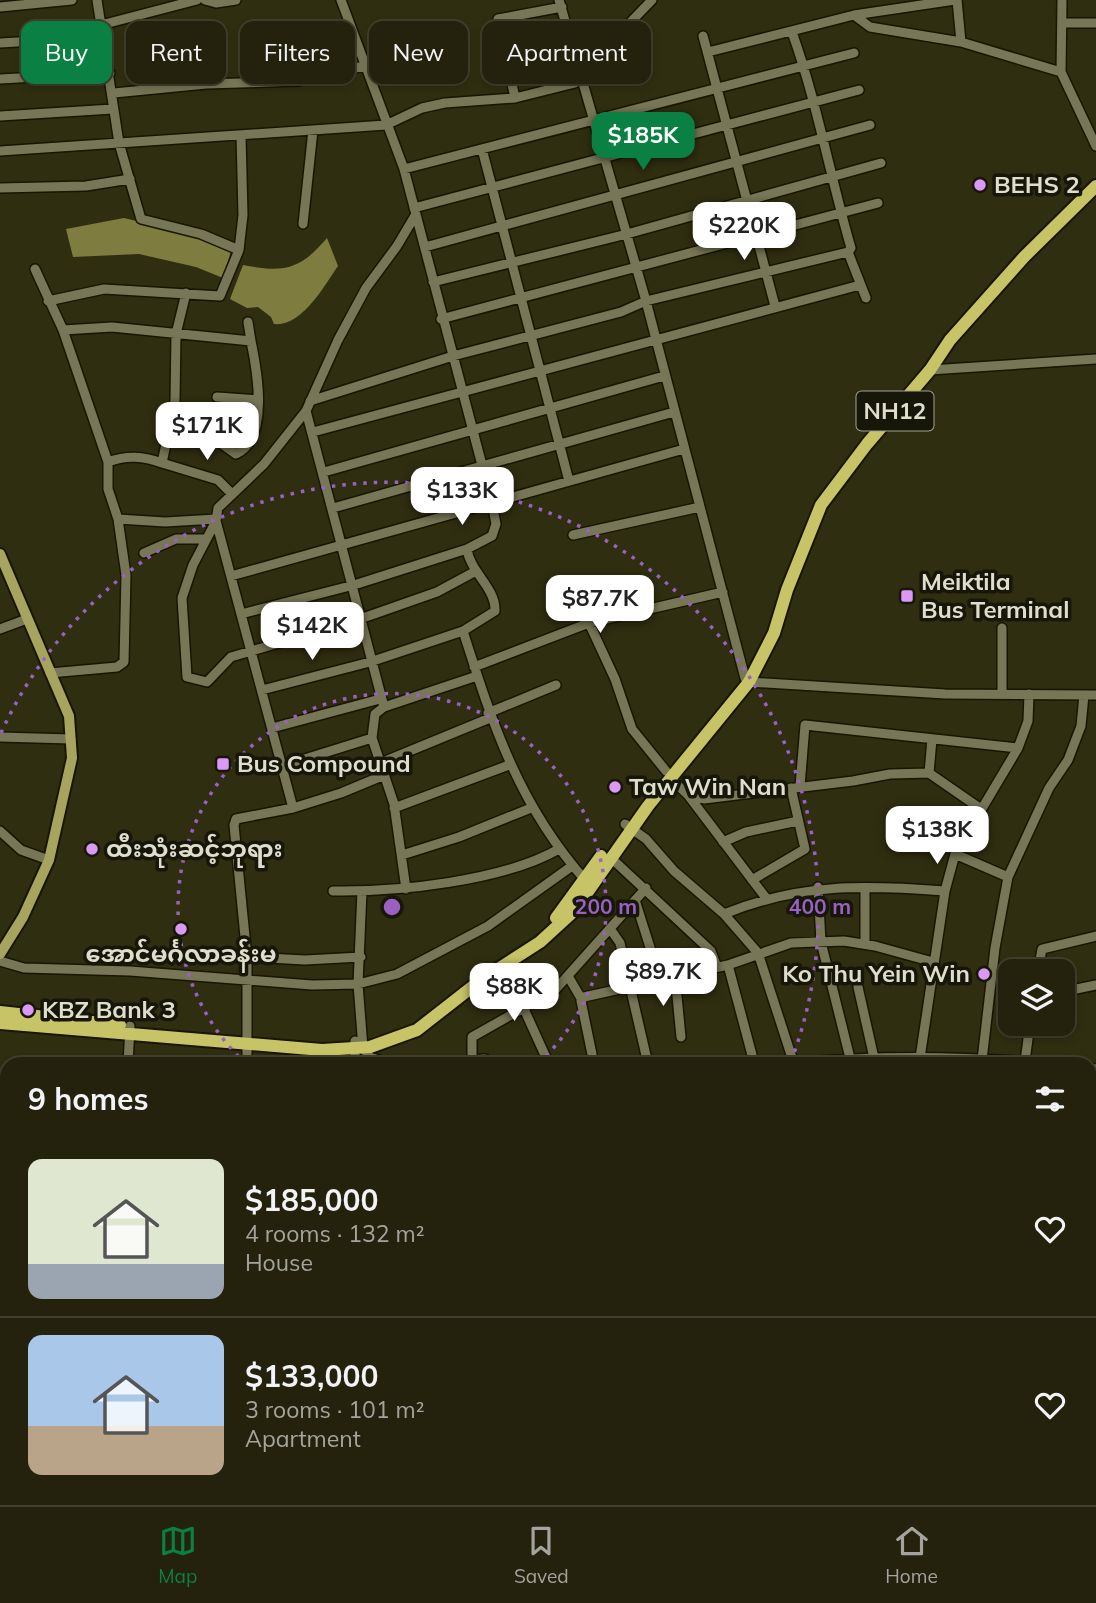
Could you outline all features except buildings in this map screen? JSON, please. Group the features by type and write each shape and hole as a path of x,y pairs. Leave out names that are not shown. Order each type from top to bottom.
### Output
{"highway":[{"name":"NH12","path":"0,1023 246,1040 359,1044 390,1034 444,1007 558,926 575,910 587,883 628,826 749,678 774,633 787,590 821,505 867,444 930,370 950,340 1024,257 1096,186"},
{"name":"NH12","path":"481,981 495,965 549,925 610,857 628,826"},
{"name":"NH12","path":"0,1012 130,1030"}],"main road":[{"path":"0,554 69,716 72,758 49,860 23,917 3,942 0,954"}],"street":[{"path":"0,7 72,0"},
{"path":"97,0 100,21"},
{"path":"112,22 197,0"},
{"path":"205,0 216,3 236,0"},
{"path":"241,614 354,584 467,549 492,536 496,524 404,169 341,0"},
{"path":"632,21 652,0"},
{"path":"708,52 909,2 956,0 961,41"},
{"path":"1062,0 1064,23 1061,72 1096,146"},
{"path":"515,98 498,19 561,4 566,21"},
{"path":"854,15 870,27 961,41 1061,72"},
{"path":"1064,23 1096,23"},
{"path":"792,32 804,65 823,138 830,176 850,248 848,252 866,298"},
{"path":"703,36 756,237 768,271 775,306"},
{"path":"0,43 21,42"},
{"path":"404,169 717,86 854,53"},
{"path":"114,93 206,84 299,80 364,66"},
{"path":"0,79 21,78"},
{"path":"112,83 119,143 141,219 201,234 239,250"},
{"path":"0,152 386,125 422,108 445,103 515,98 571,84"},
{"path":"585,84 723,592 749,678 945,694 1096,695"},
{"path":"476,571 437,592 360,619 231,657 206,682 187,677 182,598 216,520 218,508 264,464 306,411 366,288 397,246 415,211 491,187 859,90"},
{"path":"0,116 113,109"},
{"path":"425,247 617,197 735,160 870,125"},
{"path":"303,224 313,130"},
{"path":"48,300 104,289 220,296 239,250 243,215 241,136"},
{"path":"482,149 547,409 569,481"},
{"path":"433,282 627,234 881,163"},
{"path":"0,188 86,186 130,179"},
{"path":"442,319 878,203"},
{"path":"310,401 453,356 529,335 576,326 646,301 848,252"},
{"path":"35,269 63,330 108,462 108,489 118,519 126,575 124,662 117,667 50,673"},
{"path":"313,432 461,390 860,285"},
{"path":"162,463 175,401 176,334 186,293"},
{"path":"212,437 230,452 240,453 251,437 259,381 248,322"},
{"path":"63,330 112,327 251,341"},
{"path":"930,370 1096,359"},
{"path":"324,472 664,376"},
{"path":"217,397 258,400"},
{"path":"306,411 354,584 370,663 382,703"},
{"path":"333,508 674,412"},
{"path":"231,576 684,449"},
{"path":"108,462 124,456 148,457 218,480 232,494"},
{"path":"573,535 700,507"},
{"path":"118,519 165,522 216,520"},
{"path":"216,520 293,808"},
{"path":"144,553 176,539 206,539"},
{"path":"262,690 370,663 463,631 495,611 494,598 476,571 467,549"},
{"path":"272,728 382,703 475,671 589,623 723,592"},
{"path":"0,629 27,619"},
{"path":"589,623 615,679 632,729 668,775 688,795 766,898"},
{"path":"1002,628 1002,694"},
{"path":"463,631 489,716 509,765 531,808 587,883"},
{"path":"378,764 556,685"},
{"path":"920,1057 945,891 955,854 1018,748 1028,721 1029,694"},
{"path":"982,1057 995,948 1008,877 1049,788 1068,760 1081,726 1084,695"},
{"path":"382,703 374,714 372,738 394,808 406,890"},
{"path":"752,880 805,849 798,821 796,787 805,725 1018,748"},
{"path":"0,737 71,739"},
{"path":"282,766 372,738"},
{"path":"929,773 932,739"},
{"path":"394,808 509,765"},
{"path":"688,795 704,799 724,799 890,774 929,773 981,809"},
{"path":"247,1057 247,957 236,819 293,808 341,793 382,775"},
{"path":"402,855 459,837 531,808"},
{"path":"723,842 746,832 798,821"},
{"path":"628,826 646,839 674,871 724,914 758,953 792,1057"},
{"path":"0,831 21,850 49,860"},
{"path":"333,891 406,890 534,863 559,849"},
{"path":"955,854 1008,877"},
{"path":"610,857 711,951 717,967"},
{"path":"0,961 24,968 247,978 312,985 358,984 397,974 488,926 572,866"},
{"path":"724,914 766,898 818,887 945,891"},
{"path":"818,887 821,942 850,1057"},
{"path":"472,1057 472,1037 524,1010 555,990 646,888"},
{"path":"865,888 865,944"},
{"path":"356,1057 359,1044 358,984 362,891"},
{"path":"635,900 660,979"},
{"path":"611,930 620,943 646,1057"},
{"path":"1040,959 1042,948 1096,936"},
{"path":"583,1000 660,979 728,965 791,943 865,944 933,962"},
{"path":"247,957 304,960 361,957"},
{"path":"728,965 752,1055"},
{"path":"498,971 524,1010 546,1057"},
{"path":"568,976 583,1000 593,1057"},
{"path":"675,976 681,1037"},
{"path":"1075,989 1096,985"},
{"path":"858,987 874,1057"},
{"path":"128,1057 130,1030"},
{"path":"1025,1057 1028,1036"},
{"path":"359,1044 370,1057"}],"shaded area":[{"path":"124,218 202,237 231,251 223,278 196,267 139,254 73,257 66,229"},
{"path":"327,238 338,266 311,304 294,319 274,324 271,317 258,307 247,308 230,299 243,265 270,269 290,266 308,257"}],"place":[{"name":"BEHS 2","path":"980,185"},
{"name":"Meiktila Bus Terminal","path":"907,596"},
{"name":"Bus Compound","path":"223,764"},
{"name":"Taw Win Nan","path":"615,787"},
{"name":"ထီးသုံးဆင့်ဘုရား","path":"92,849"},
{"name":"အောင်မင်္ဂလာခန်းမ","path":"181,929"},
{"name":"Ko Thu Yein Win","path":"984,974"},
{"name":"KBZ Bank 3","path":"28,1010"}]}
